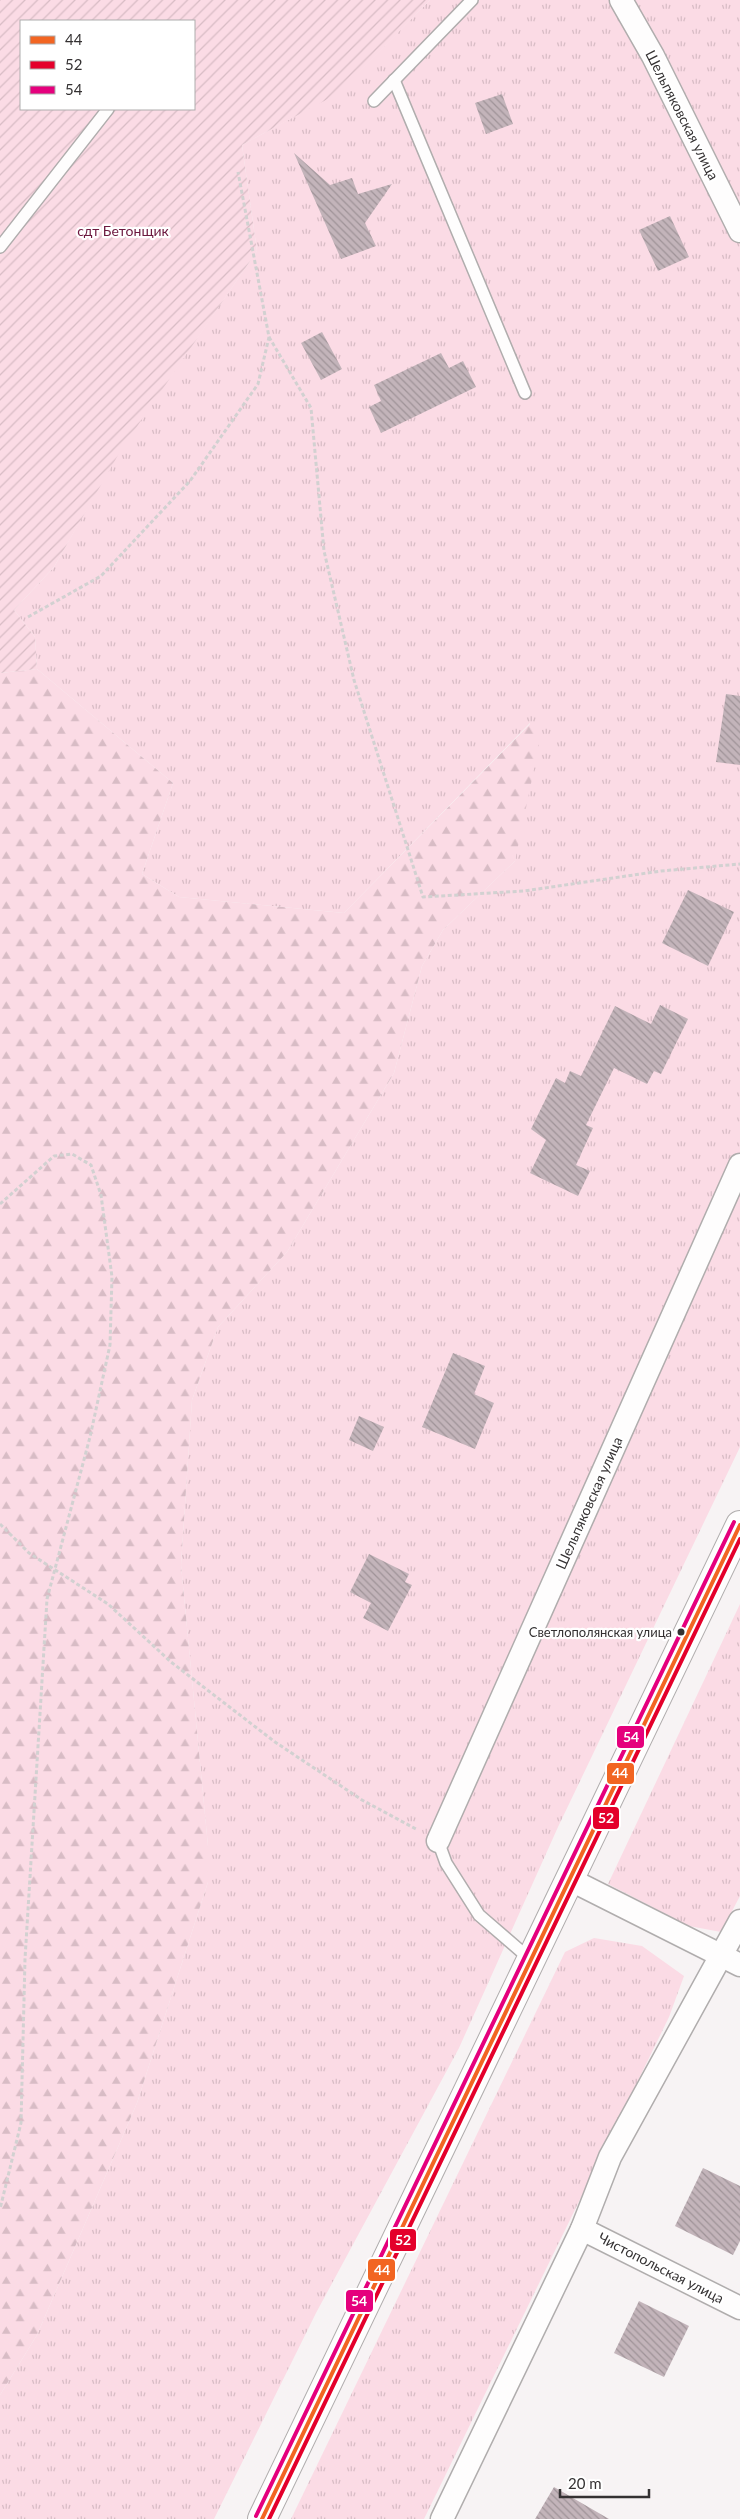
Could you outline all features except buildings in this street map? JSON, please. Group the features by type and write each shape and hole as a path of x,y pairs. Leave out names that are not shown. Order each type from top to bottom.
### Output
{"street":[{"name":"Шельпяковская улица","path":"622,0 653,56 740,231"},
{"name":"Шельпяковская улица","path":"438,1841 740,1165"},
{"path":"262,2519 571,1880 740,1525"},
{"path":"571,1880 730,1961"},
{"path":"442,2519 582,2229 610,2157 730,1961 740,1921"},
{"name":"Чистопольская улица","path":"582,2229 740,2308"}],"lane":[{"path":"374,101 472,0"},
{"path":"394,80 525,393"},
{"path":"0,247 107,110"},
{"path":"438,1841 446,1863 479,1915 531,1960"}],"path":[{"path":"238,172 268,337 311,408 324,551 354,680 423,897 524,891 661,871 740,864"},
{"path":"28,617 101,576 190,481 258,384 268,337"},
{"path":"0,1204 54,1156 72,1154 91,1165 102,1195 112,1277 110,1345 90,1437 47,1600 25,1959 21,2123 0,2209"},
{"path":"0,1524 29,1553 108,1604 171,1662 275,1742 362,1800 438,1841"}],"green space":[{"name":"сдт Бетонщик","path":"0,0 430,0 339,93 242,145 257,251 121,450 54,567 14,610 35,637 37,669 0,673"},
{"path":"430,0 740,0 740,1447 558,1827 459,2048 316,2313 214,2519 0,2519 0,2395 37,2335 137,2103 208,1882 208,1846 181,1565 192,1400 218,1327 287,1252 394,1073 422,966 443,930 515,861 530,723 344,913 179,897 142,874 173,783 37,669 35,637 14,610 54,567 120,450 257,251 242,145 339,92"},
{"path":"37,669 173,783 142,874 179,897 344,913 531,723 539,745 515,861 443,930 422,966 394,1073 287,1252 218,1327 192,1400 181,1565 208,1846 208,1882 137,2103 37,2335 0,2395 0,673"},
{"path":"740,1604 740,1896 721,1932 689,1926 608,1884"},
{"path":"594,1938 642,1946 684,1976 669,2017 424,2519 291,2519 565,1952"}],"transit line":[{"name":"54","path":"256,2516 734,1522"},
{"name":"44","path":"262,2519 740,1525"},
{"name":"52","path":"269,2519 740,1539"}],"place":[{"name":"Светлополянская улица","path":"681,1632"}]}
